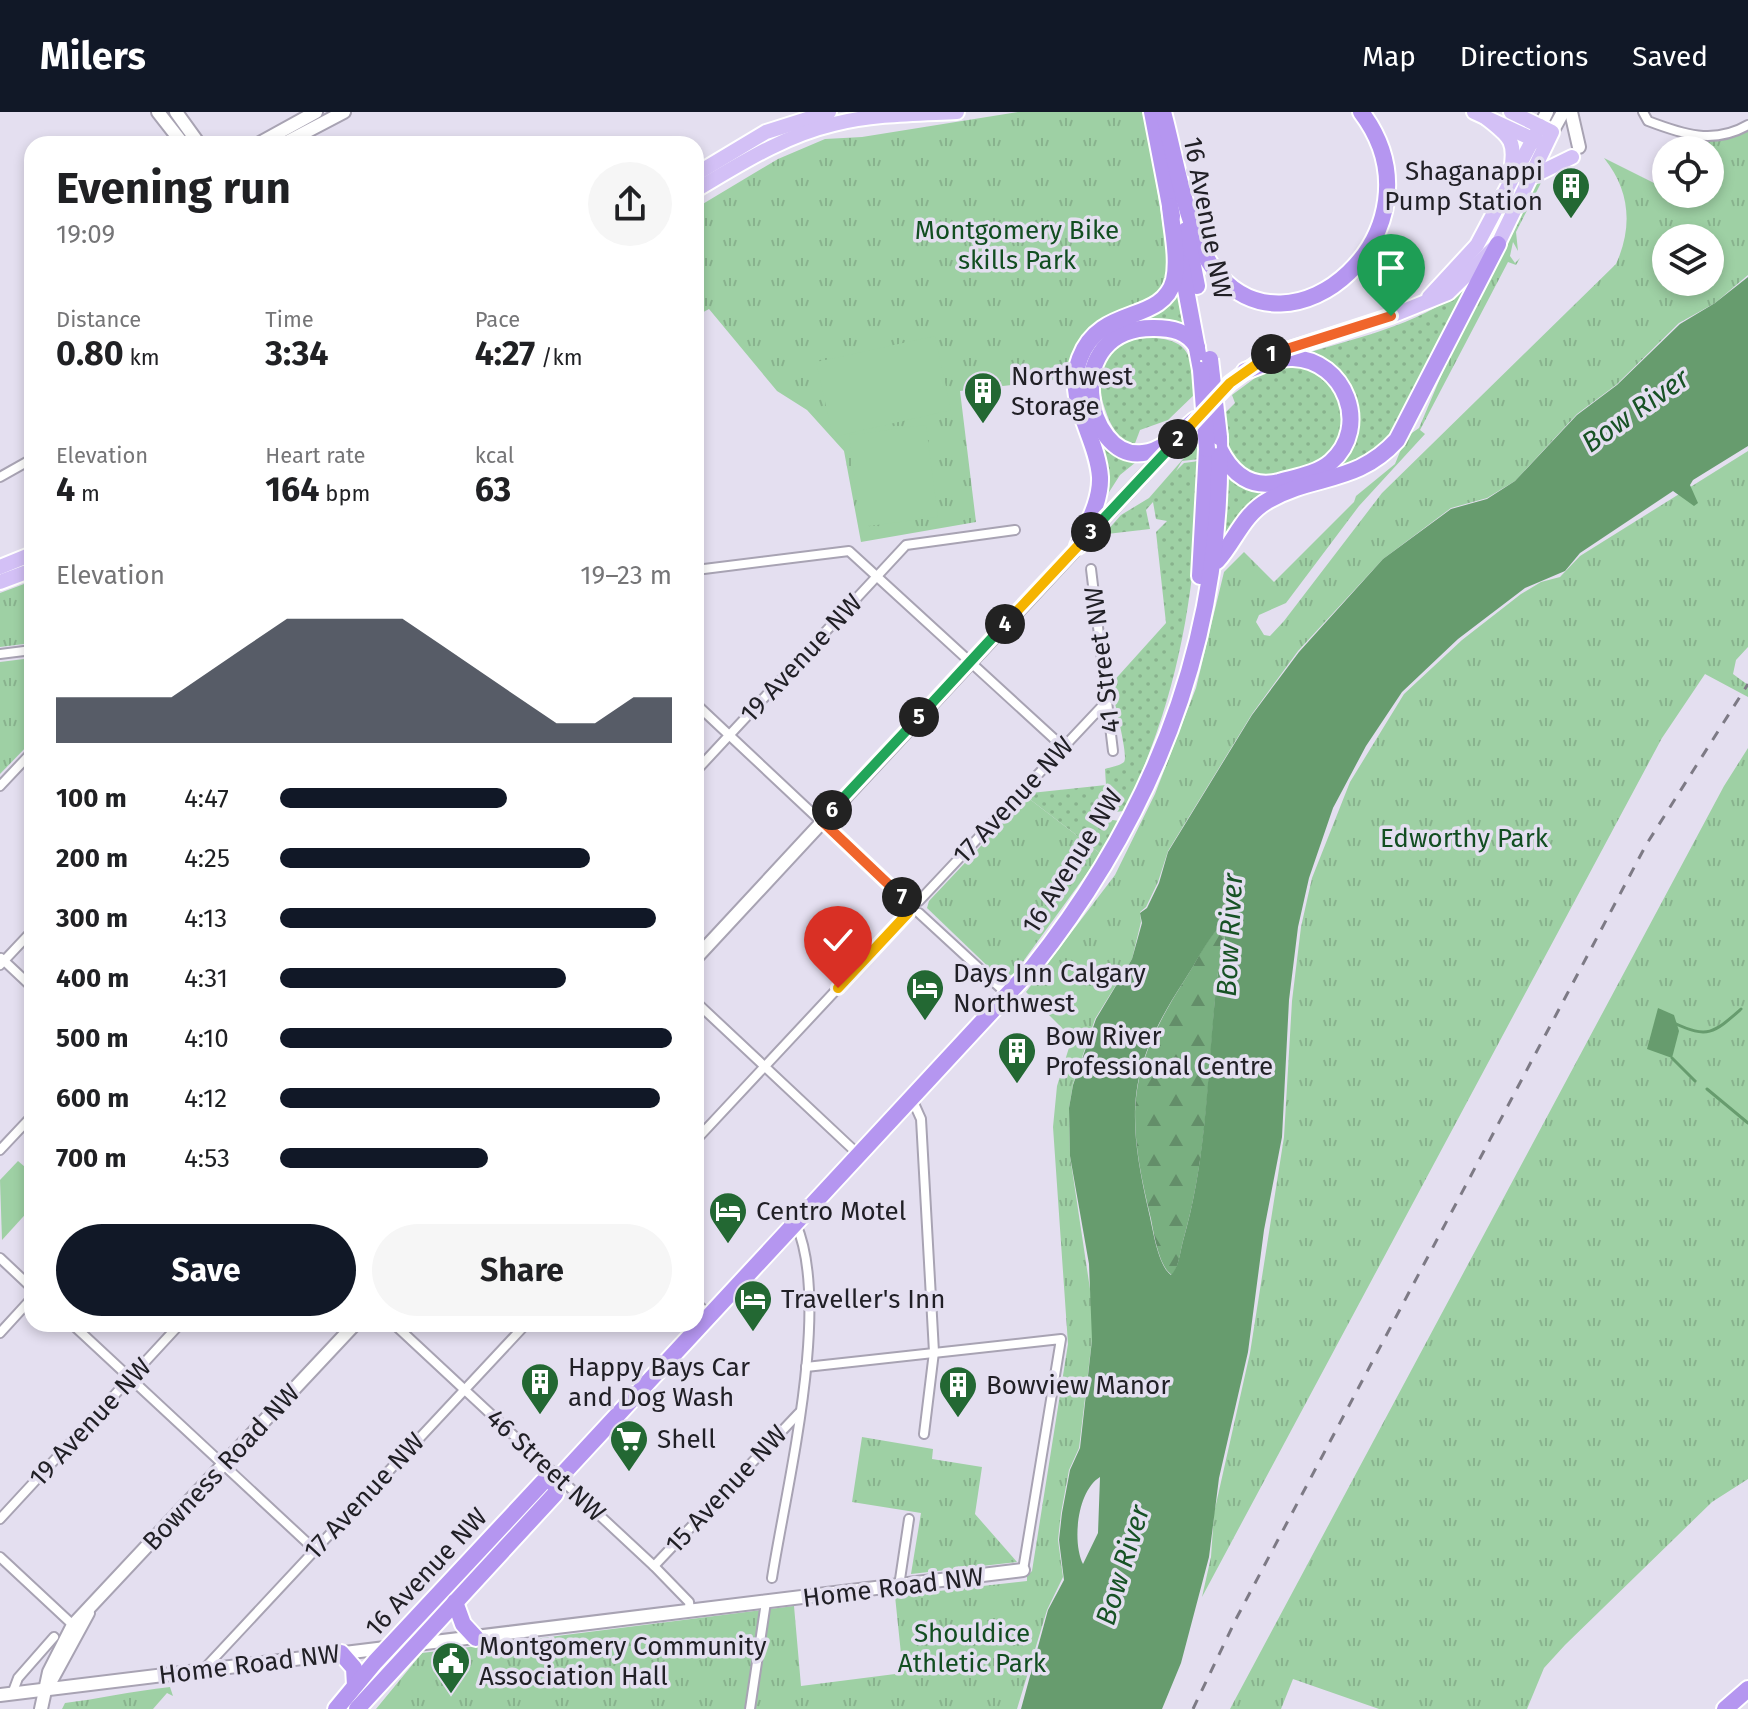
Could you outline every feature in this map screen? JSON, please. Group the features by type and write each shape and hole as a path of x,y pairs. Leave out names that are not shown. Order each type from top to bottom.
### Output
{"highway":[{"name":"16 Avenue NW","path":"1152,112 1197,347 1206,364"},
{"name":"16 Avenue NW","path":"704,1323 1007,995 1068,923 1106,863 1142,792 1189,681 1213,565 1215,444 1206,364 1163,112"},
{"path":"1163,112 1191,217 1211,266 1242,294 1284,303 1314,295 1336,284 1363,259 1378,234 1387,207 1386,165 1378,138 1361,112"},
{"path":"1078,546 1097,499 1100,478 1076,395 1078,364 1086,345 1101,328 1152,307 1169,291 1175,268 1170,206"},
{"path":"1213,565 1238,527 1261,506 1279,495 1352,474 1381,456 1397,440 1498,244"},
{"path":"1195,420 1159,448 1143,453 1125,452 1105,432 1090,382 1101,350 1125,332 1143,328 1175,330 1190,337 1197,347"},
{"path":"1215,444 1236,474 1251,482 1269,484 1323,467 1342,449 1349,434 1351,417 1346,393 1337,380 1319,365 1287,358 1245,371"},
{"name":"16 Avenue NW","path":"1175,711 1177,681 1191,633 1201,568 1215,444"},
{"name":"16 Avenue NW","path":"357,1709 555,1494 559,1478 696,1332"},
{"name":"16 Avenue NW","path":"336,1709 390,1646 543,1482 559,1478"},
{"path":"455,1602 463,1624 476,1638"},
{"path":"341,1653 354,1668 355,1685"},
{"path":"1725,1709 1748,1689"}],"main road":[{"path":"704,169 766,132 829,112"},
{"path":"704,185 768,147 819,128 863,120 957,112"},
{"path":"1511,112 1542,136"},
{"path":"1479,114 1542,136"},
{"path":"1479,114 1508,136 1513,145 1509,183"},
{"path":"1195,420 1245,371 1285,348 1420,306 1448,293 1498,244 1529,178 1542,136"},
{"path":"1420,306 1460,268 1477,245 1509,183 1542,136"},
{"path":"1529,178 1576,152"},
{"path":"0,567 24,557"},
{"path":"0,582 24,573"}],"street":[{"path":"158,112 187,136"},
{"path":"176,112 191,136"},
{"path":"272,136 316,112"},
{"path":"298,136 344,112"},
{"path":"1542,136 1547,112"},
{"path":"1542,136 1563,112"},
{"path":"1571,112 1576,152"},
{"path":"1643,112 1648,121 1693,136 1724,135 1748,125"},
{"path":"704,949 1195,420"},
{"path":"0,477 24,464"},
{"name":"19 Avenue NW","path":"704,762 906,545 1015,530"},
{"path":"704,569 849,551 1062,746"},
{"name":"41 Street NW","path":"1091,569 1113,751"},
{"path":"0,654 24,651"},
{"name":"17 Avenue NW","path":"919,901 1107,701"},
{"path":"704,712 907,902 908,913"},
{"path":"0,786 24,760"},
{"path":"907,902 919,901 919,913"},
{"path":"704,1131 908,913 919,913 1007,995"},
{"path":"24,939 1,961 24,980"},
{"path":"704,1010 860,1155"},
{"path":"912,1099 921,1119 934,1352 924,1434"},
{"path":"0,1150 24,1124"},
{"path":"772,1578 809,1343 805,1246 796,1224"},
{"path":"0,1258 24,1280"},
{"path":"0,1333 24,1307"},
{"path":"704,1311 710,1317"},
{"path":"81,1332 314,1549"},
{"name":"19 Avenue NW","path":"0,1519 173,1332"},
{"name":"Bowness Road NW","path":"41,1709 54,1658 73,1625 347,1332"},
{"name":"46 Street NW","path":"403,1332 654,1566 689,1602 690,1611"},
{"name":"17 Avenue NW","path":"204,1669 518,1332"},
{"path":"806,1367 1061,1339 1023,1570"},
{"name":"15 Avenue NW","path":"654,1566 799,1412"},
{"path":"899,1586 909,1519"},
{"path":"0,1557 73,1625"},
{"name":"Home Road NW","path":"6,1695 1023,1570"},
{"path":"750,1709 766,1602"},
{"name":"Bowness Road NW","path":"45,1690 88,1611"},
{"path":"6,1695 54,1637"}],"green space":[{"name":"Montgomery Bike skills Park","path":"1018,112 1145,112 1170,272 1154,296 1115,312 1095,326 1070,378 960,391 976,522 861,542 844,451 807,410 777,391 709,309 704,312 704,203 778,159 825,139 862,137"},
{"name":"Shouldice Athletic Park","path":"1748,130 1748,275 1724,295 1724,224 1652,224 1652,296 1723,296 1679,323 1616,385 1577,414 1515,481 1487,498 1451,508 1383,559 1298,651 1252,714 1168,851 1158,882 1146,907 1140,912 1141,922 1132,959 1095,1019 1073,1084 1069,1108 1070,1156 1093,1309 1092,1340 1079,1448 1069,1470 1061,1513 1058,1540 1063,1577 1047,1610 1017,1709 376,1709 422,1653 794,1606 801,1686 903,1673 895,1596 1027,1581 1032,1571 1068,1344 1053,1127 1057,1086 1072,1038 1026,992 1115,875 1155,794 1196,688 1224,572 1244,552 1274,582 1354,502 1356,496 1395,464 1406,437 1419,428 1458,336 1534,182 1545,175 1516,232 1518,251 1513,242 1510,256 1515,263 1520,258 1516,265 1508,262 1420,430 1425,434 1359,506 1286,603 1259,615 1256,622 1264,635 1270,636 1284,621 1382,493 1616,264 1625,236 1626,209 1619,183 1604,158 1652,182 1652,208 1724,208 1724,138"},
{"path":"1474,281 1400,425 1374,455 1309,481 1357,420 1307,353 1395,326 1436,307"},
{"path":"1178,289 1185,325 1169,321 1128,323"},
{"path":"935,336 951,410 833,437 816,362"},
{"path":"1144,337 1170,341 1185,350 1192,367 1196,393 1168,420 1140,430 1134,446 1119,436 1113,427 1101,395 1101,372 1111,353 1119,346"},
{"path":"1286,365 1301,366 1324,377 1344,412 1342,433 1331,451 1314,464 1292,473 1270,476 1249,473 1234,462 1228,451 1224,414 1235,403 1232,395 1259,375"},
{"path":"1091,421 1109,451 1136,462 1120,475 1104,500"},
{"path":"926,425 938,517 869,526 860,520 849,435"},
{"path":"1198,442 1200,459 1182,461 1176,471 1184,463 1199,461 1195,552 1172,684 1143,769 1124,811 1106,813 1107,819 1119,821 1101,854 1027,797 1031,793 1106,785 1105,769 1124,762 1123,738 1111,684 1166,623 1156,532 1167,521 1156,519 1153,502 1146,510 1150,529 1107,534 1098,541 1121,515 1149,498"},
{"name":"Edworthy Park","path":"1748,451 1748,647 1736,660 1733,674 1748,685 1748,697 1705,674 1662,738 1202,1597 1211,1557 1214,1513 1250,1353 1284,1137 1292,1001 1301,927 1312,878 1350,782 1404,694 1462,640 1521,594 1541,582 1560,577 1580,556"},
{"path":"1226,472 1271,489 1223,537"},
{"path":"24,584 24,644 0,647 0,593"},
{"path":"24,659 24,749 0,774 0,662"},
{"path":"1748,748 1748,1479 1712,1502 1565,1645 1544,1668 1527,1709 1379,1709 1293,1679 1281,1709 1230,1709 1724,786"},
{"path":"1027,797 1101,854 1014,974 1000,978 927,908 929,901"},
{"path":"1221,925 1224,945 1217,979 1198,1176 1178,1264 1172,1275 1167,1271 1158,1250 1143,1183 1137,1151 1136,1096 1141,1069 1165,1013 1206,944"},
{"path":"18,1161 24,1166 24,1216 2,1240 0,1180"},
{"path":"862,1437 933,1449 932,1459 982,1467 975,1514 1017,1562 911,1574 921,1513 852,1502"},
{"path":"170,1687 173,1696 167,1693 153,1709 62,1709 65,1703"}],"water":[{"name":"Bow River","path":"1748,277 1748,446 1693,480 1690,485 1698,503 1694,506 1673,491 1580,553 1565,571 1525,588 1458,639 1402,692 1366,746 1333,808 1309,878 1298,927 1289,1000 1282,1137 1264,1230 1248,1352 1219,1478 1209,1557 1181,1663 1162,1709 1021,1709 1048,1610 1064,1580 1059,1540 1062,1513 1070,1470 1080,1448 1092,1340 1089,1264 1070,1156 1069,1108 1073,1085 1096,1019 1132,959 1142,923 1140,913 1147,908 1159,883 1168,852 1252,715 1299,652 1383,559 1451,509 1487,499 1515,481 1577,415 1617,385 1680,324 1715,303","holes":["1221,925 1224,945 1217,979 1197,1176 1179,1259 1171,1275 1157,1247 1142,1178 1135,1119 1136,1092 1151,1040 1165,1012","1100,1477 1098,1533 1083,1564 1078,1543 1079,1518 1086,1493"]},
{"path":"1658,1008 1674,1015 1679,1031 1672,1058 1647,1049"}],"waterway":[{"path":"1674,1023 1695,1031 1710,1031 1741,1009"},
{"path":"1672,1058 1695,1081"},
{"path":"1707,1089 1748,1123"}],"railway":[{"path":"1193,1709 1236,1619 1646,845 1748,684"}],"place":[{"name":"Shaganappi Pump Station","path":"1571,220"},
{"name":"Northwest Storage","path":"983,425"},
{"name":"Days Inn Calgary Northwest","path":"925,1022"},
{"name":"Bow River Professional Centre","path":"1017,1085"},
{"name":"Centro Motel","path":"728,1245"},
{"name":"Traveller's Inn","path":"753,1333"},
{"name":"Happy Bays Car and Dog Wash","path":"540,1416"},
{"name":"Bowview Manor","path":"958,1419"},
{"name":"Shell","path":"629,1473"},
{"name":"Montgomery Community Association Hall","path":"451,1695"}],"route":[{"path":"838,988 908,913 907,902 822,821 1230,383 1265,357 1285,348 1391,316"}]}
